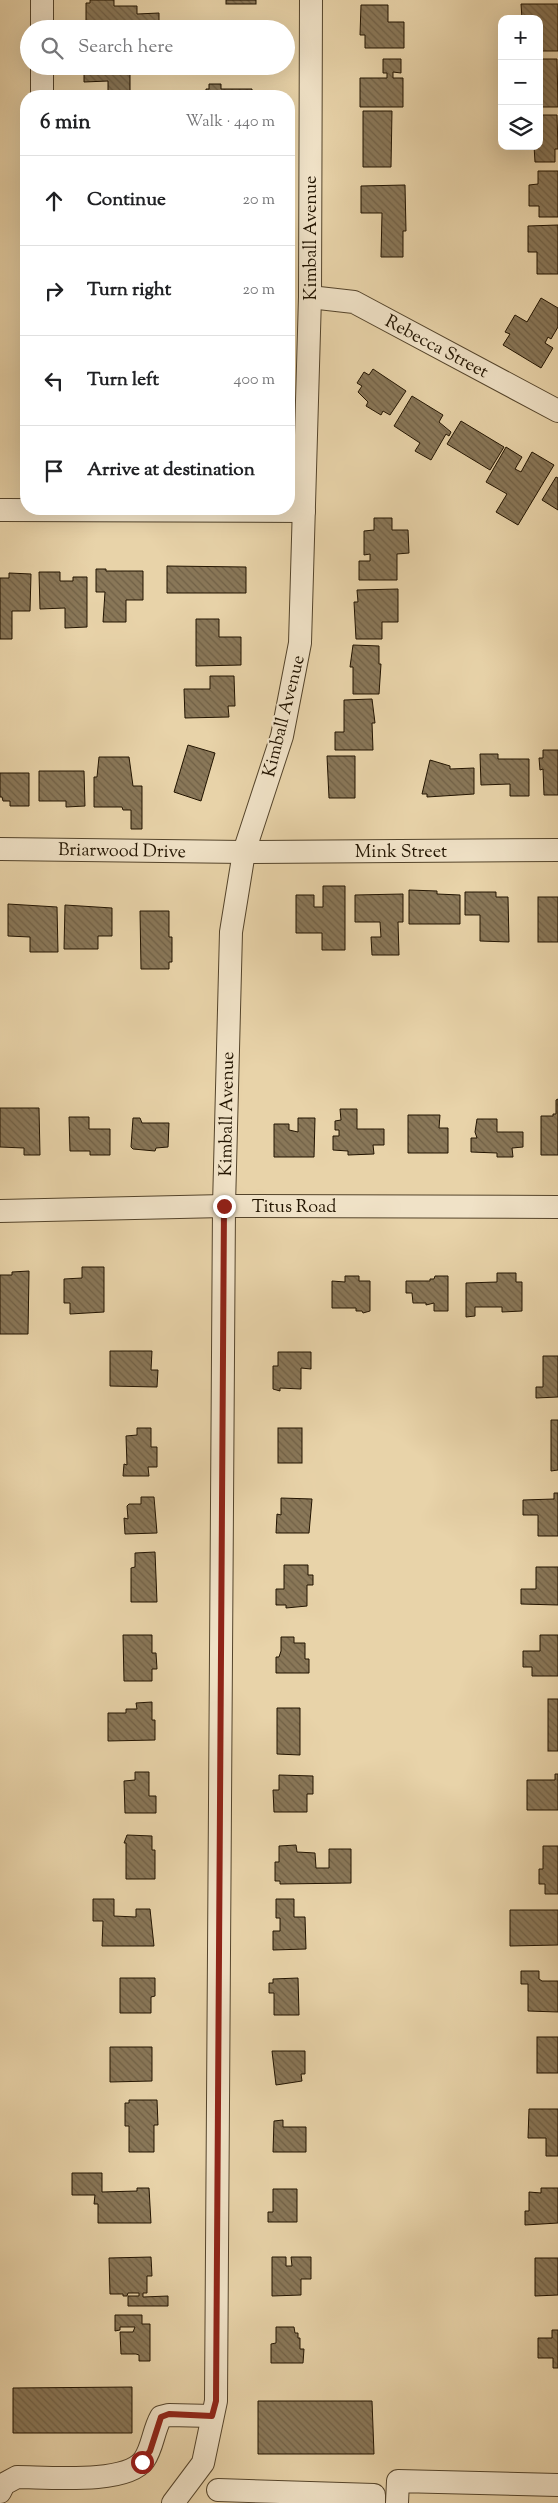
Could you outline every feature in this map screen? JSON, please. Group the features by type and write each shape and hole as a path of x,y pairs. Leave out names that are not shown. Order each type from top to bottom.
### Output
{"street":[{"path":"42,0 42,20"},
{"name":"Kimball Avenue","path":"173,2503 203,2463 216,2401 224,1206 231,932 244,852 282,736 300,643 310,297 311,0"},
{"path":"42,75 42,90"},
{"name":"Rebecca Street","path":"310,297 354,302 558,411"},
{"path":"0,510 20,510"},
{"path":"295,510 304,510"},
{"name":"Briarwood Drive","path":"0,848 244,852"},
{"name":"Mink Street","path":"244,852 558,850"},
{"name":"Titus Road","path":"0,1211 224,1206 558,1207"},
{"path":"0,2492 4,2484 17,2477 104,2476 133,2469 142,2462 150,2451 161,2417 169,2414 212,2416"},
{"name":"Kimball Avenue","path":"206,2446 220,2497"},
{"path":"397,2503 398,2481 558,2485"},
{"path":"220,2497 374,2495 374,2503"}],"building":[{"path":"90,0 114,0 114,6 137,6 137,14 159,13 159,20 86,20 86,3 90,3"},
{"path":"226,0 256,0 256,4 226,4"},
{"path":"521,4 558,4 558,51 543,51 543,15 522,15"},
{"path":"361,5 388,5 388,22 404,22 404,48 365,48 365,35 360,35"},
{"path":"383,59 401,59 401,73 393,72 393,78 403,78 403,107 360,107 360,78 387,78 387,73 383,73"},
{"path":"543,59 557,59 558,107 543,107"},
{"path":"84,75 130,75 130,90 108,90 108,81 84,82"},
{"path":"209,84 221,84 221,89 252,90 206,90 209,89"},
{"path":"363,111 392,111 391,167 363,167"},
{"path":"543,115 557,115 558,149 555,149 555,162 535,162 534,150 543,150"},
{"path":"538,171 558,171 558,217 539,217 539,206 529,206 529,185 538,184"},
{"path":"405,185 406,231 403,231 403,257 381,257 382,213 361,213 361,186"},
{"path":"558,225 558,274 537,274 537,252 528,252 528,226"},
{"path":"541,298 558,308 558,327 551,339 548,337 545,343 553,348 541,368 503,345 510,334 505,332 515,315 527,322"},
{"path":"373,369 406,391 390,415 383,411 381,415 366,406 368,402 358,392 362,386 357,383 364,372 369,375"},
{"path":"412,396 443,415 439,422 451,432 449,436 446,434 431,460 415,451 420,443 394,426"},
{"path":"461,421 504,447 490,470 447,444"},
{"path":"506,447 522,457 515,469 521,472 532,452 554,465 518,525 496,512 507,494 486,482"},
{"path":"556,477 558,478 558,510 542,500"},
{"path":"374,518 392,518 392,530 408,530 409,553 397,554 397,580 359,580 359,561 370,561 370,554 364,555 364,531 374,530"},
{"path":"167,566 246,567 246,593 167,593"},
{"path":"96,569 106,569 106,571 143,571 143,600 126,600 126,622 103,622 105,592 96,592"},
{"path":"39,572 60,572 60,581 73,581 73,577 87,577 87,627 65,628 65,608 40,609"},
{"path":"9,573 31,574 30,611 12,611 12,639 0,639 0,578 9,578"},
{"path":"398,589 398,622 382,622 382,639 356,639 354,602 358,602 357,590"},
{"path":"196,619 219,619 219,637 241,637 241,665 196,666"},
{"path":"353,645 379,646 379,664 381,664 379,694 353,694 353,667 350,667"},
{"path":"210,676 234,676 235,706 228,706 229,717 185,718 184,689 210,689"},
{"path":"372,699 375,723 372,723 373,750 335,750 335,732 344,732 344,700"},
{"path":"188,745 215,753 201,801 174,792"},
{"path":"543,750 558,750 558,795 544,795 543,769 540,770 539,758 543,758"},
{"path":"480,754 498,754 498,759 529,759 529,796 510,796 510,784 481,785"},
{"path":"327,756 355,756 355,798 329,798"},
{"path":"99,757 129,757 133,786 142,786 142,829 131,829 131,810 123,810 122,807 94,807 94,777 97,777"},
{"path":"430,760 450,766 450,769 474,768 474,794 427,797 427,794 422,794"},
{"path":"39,771 84,771 85,806 66,807 66,801 39,801"},
{"path":"0,773 29,773 29,806 10,806 10,801 3,801 2,797 0,797"},
{"path":"323,886 345,886 345,950 322,950 322,933 296,933 296,895 314,895 314,907 323,907"},
{"path":"409,890 437,891 437,894 460,895 460,924 409,924"},
{"path":"465,892 496,892 496,897 508,897 509,942 480,941 480,915 465,915"},
{"path":"403,894 403,922 398,922 399,955 372,955 371,937 381,937 380,922 355,922 355,895"},
{"path":"538,897 558,897 558,942 538,942"},
{"path":"8,904 57,907 58,952 30,952 30,937 8,936"},
{"path":"65,905 112,908 112,936 98,936 98,949 64,949"},
{"path":"140,911 169,911 169,937 172,937 172,962 169,962 169,969 141,969"},
{"path":"558,1099 558,1155 541,1155 541,1116 553,1116 553,1114 556,1114 556,1100"},
{"path":"0,1108 39,1108 40,1155 24,1155 24,1148 0,1147"},
{"path":"340,1109 357,1109 357,1129 384,1129 384,1145 373,1145 374,1154 348,1155 348,1151 333,1150 333,1136 339,1136 339,1130 335,1130 335,1121 341,1120"},
{"path":"408,1115 440,1115 439,1128 448,1128 448,1153 408,1153"},
{"path":"69,1117 89,1117 89,1129 110,1129 110,1155 90,1155 90,1151 70,1151"},
{"path":"133,1118 140,1118 142,1123 169,1123 168,1147 156,1148 155,1151 133,1149 131,1147"},
{"path":"298,1118 315,1118 314,1157 274,1157 274,1124 289,1124 289,1130 298,1132"},
{"path":"477,1119 497,1119 497,1132 523,1132 523,1147 512,1148 513,1157 497,1157 497,1153 471,1152 471,1138 477,1138 475,1132"},
{"path":"82,1267 104,1267 104,1312 70,1314 70,1303 64,1303 64,1279 82,1278"},
{"path":"29,1271 28,1334 0,1334 0,1275 12,1275 12,1272"},
{"path":"497,1273 516,1273 516,1282 522,1282 522,1311 502,1312 502,1307 475,1307 475,1316 466,1317 466,1283 497,1282"},
{"path":"345,1276 359,1276 359,1281 370,1281 370,1311 363,1313 362,1311 356,1311 356,1308 332,1308 332,1281 345,1282"},
{"path":"435,1276 448,1276 448,1311 434,1311 434,1303 426,1305 426,1303 413,1303 412,1293 406,1293 406,1281 430,1281"},
{"path":"110,1351 152,1351 151,1370 158,1370 157,1387 110,1386"},
{"path":"278,1352 311,1352 311,1369 301,1368 301,1389 280,1388 280,1391 273,1389 273,1366 278,1366"},
{"path":"543,1356 558,1356 558,1397 536,1398 536,1387 543,1387"},
{"path":"551,1420 558,1420 558,1470 551,1471"},
{"path":"137,1428 151,1428 151,1447 157,1447 157,1467 148,1467 149,1476 123,1476 124,1464 127,1465 126,1436 137,1435"},
{"path":"278,1428 302,1428 302,1463 278,1463"},
{"path":"554,1493 558,1493 558,1536 538,1536 538,1515 523,1515 523,1500 554,1499"},
{"path":"141,1497 154,1497 157,1533 125,1534 124,1518 128,1519 127,1506 129,1504 141,1504"},
{"path":"281,1498 312,1499 309,1533 276,1533 277,1514 281,1515"},
{"path":"155,1552 157,1602 131,1602 131,1568 135,1567 135,1553"},
{"path":"284,1565 308,1565 308,1575 313,1575 313,1585 307,1585 307,1606 286,1608 286,1605 276,1605 276,1589 284,1589"},
{"path":"536,1567 558,1567 558,1605 521,1604 521,1589 536,1589"},
{"path":"123,1635 152,1635 152,1653 156,1653 157,1669 152,1669 152,1681 124,1681"},
{"path":"540,1635 558,1635 558,1676 532,1676 532,1667 523,1667 523,1651 540,1651"},
{"path":"281,1637 294,1637 294,1643 305,1643 305,1659 309,1659 309,1673 276,1673 276,1657 279,1657 281,1651"},
{"path":"548,1699 558,1699 558,1751 548,1751"},
{"path":"152,1702 152,1720 155,1720 155,1740 108,1741 108,1713 126,1713 126,1709 137,1709 136,1703"},
{"path":"277,1708 300,1708 300,1755 277,1754"},
{"path":"135,1772 149,1772 149,1796 156,1796 156,1813 125,1813 124,1781 135,1780"},
{"path":"555,1774 558,1774 558,1810 527,1810 527,1780 555,1780"},
{"path":"279,1775 313,1776 313,1794 307,1794 307,1812 274,1812 273,1790 279,1790"},
{"path":"127,1835 152,1836 152,1850 155,1850 155,1879 126,1879 126,1843 124,1843"},
{"path":"296,1845 297,1852 315,1853 316,1868 329,1868 329,1849 351,1849 351,1883 280,1884 280,1881 275,1881 275,1862 279,1862 279,1846"},
{"path":"543,1846 558,1846 558,1894 545,1894 545,1884 539,1884 539,1869 543,1869"},
{"path":"93,1899 114,1899 114,1916 136,1917 136,1909 150,1909 154,1946 102,1946 103,1921 93,1921"},
{"path":"276,1899 294,1899 294,1917 305,1917 306,1949 273,1950 273,1931 280,1931 280,1918 276,1918"},
{"path":"510,1910 558,1910 558,1945 510,1946"},
{"path":"521,1971 539,1971 539,1979 542,1981 558,1981 558,2012 528,2011 528,1984 521,1984"},
{"path":"120,1978 155,1978 155,1996 151,1997 151,2013 120,2013"},
{"path":"298,1978 299,2015 274,2015 274,1993 269,1993 269,1983 273,1983 273,1979"},
{"path":"537,2037 558,2037 558,2073 537,2073"},
{"path":"110,2047 152,2047 152,2081 110,2082"},
{"path":"272,2051 305,2051 305,2074 301,2074 302,2081 276,2085"},
{"path":"129,2100 157,2100 158,2125 154,2125 154,2152 129,2152 129,2126 125,2126 125,2103 129,2103"},
{"path":"529,2109 558,2109 558,2156 546,2156 546,2138 528,2138"},
{"path":"283,2120 283,2127 306,2127 306,2152 273,2152 274,2121"},
{"path":"72,2173 102,2173 102,2192 137,2191 137,2188 149,2188 151,2223 98,2223 98,2204 94,2204 95,2195 72,2195"},
{"path":"541,2188 558,2188 558,2223 525,2225 525,2211 529,2211 529,2192 541,2193"},
{"path":"273,2189 297,2189 297,2222 268,2222 268,2212 273,2212"},
{"path":"151,2257 152,2276 147,2276 147,2293 143,2293 143,2297 168,2296 168,2306 128,2306 128,2296 139,2296 139,2293 128,2293 127,2296 123,2296 123,2294 110,2294 109,2258"},
{"path":"272,2257 286,2257 286,2266 292,2266 291,2257 311,2257 311,2279 301,2279 301,2295 272,2296"},
{"path":"535,2258 558,2258 558,2295 535,2296"},
{"path":"115,2315 142,2315 142,2324 150,2324 150,2361 139,2361 139,2355 136,2354 121,2354 120,2332 133,2332 135,2327 120,2327 120,2330 115,2331"},
{"path":"276,2327 294,2327 295,2333 298,2333 298,2338 300,2338 300,2349 304,2349 303,2363 271,2363 271,2344 276,2343"},
{"path":"552,2330 558,2330 558,2368 553,2368 553,2358 538,2358 538,2338 552,2338"},
{"path":"132,2387 132,2433 13,2433 13,2388"},
{"path":"258,2401 372,2401 374,2454 258,2454"}],"route":[{"path":"142,2462 150,2451 161,2417 169,2414 212,2416 216,2401 224,1206"}]}
